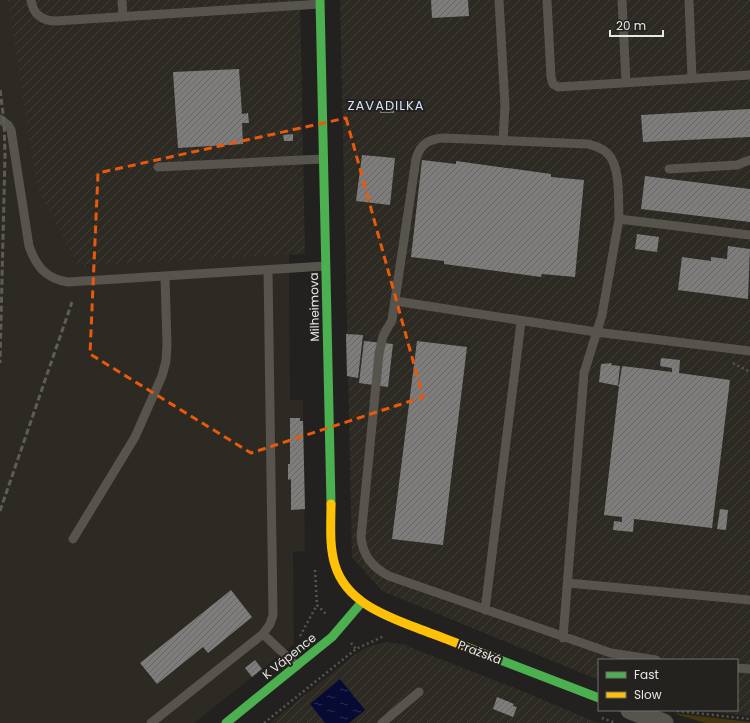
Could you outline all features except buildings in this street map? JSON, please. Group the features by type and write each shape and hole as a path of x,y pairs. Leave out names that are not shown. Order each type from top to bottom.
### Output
{"street":[{"name":"Milheimova","path":"320,2 332,553 334,565 344,584 362,602"},
{"name":"K Vápence","path":"226,723 340,630 362,602"},
{"name":"Pražská","path":"362,602 392,618 598,698"},
{"path":"635,715 664,723"}],"lane":[{"path":"31,0 36,14 44,20 50,21 320,2"},
{"path":"122,0 123,17"},
{"path":"499,0 505,106 502,141"},
{"path":"547,0 551,77 553,84 562,87 750,75"},
{"path":"622,0 626,82"},
{"path":"689,0 692,78"},
{"path":"0,119 11,130 25,228 34,259 41,269 57,281 68,282 326,266"},
{"path":"563,638 584,373 602,315 619,219 617,173 614,163 608,154 600,148 588,144 438,139 427,142 420,148 416,158 392,320 383,336 379,354 360,523 362,545 370,563 382,572 563,638 622,656 648,659"},
{"path":"158,167 323,158"},
{"path":"669,169 737,165 750,160"},
{"path":"619,219 750,235"},
{"path":"151,723 263,634 270,624 273,606 268,270"},
{"path":"73,539 136,436 162,376 167,349 165,276"},
{"path":"395,301 521,322 750,351"},
{"path":"485,610 521,322"},
{"path":"568,583 750,600"},
{"path":"263,634 297,666"},
{"path":"738,668 750,669"},
{"path":"382,723 419,692"}],"path":[{"path":"299,640 317,605"},
{"path":"264,723 356,649 383,638 385,633"},
{"path":"678,711 750,719"}],"highlighted area":[{"path":"346,118 423,397 251,453 90,354 98,173"}],"shaded area":[{"path":"0,0 11,0 78,266 289,254 290,400 303,400 305,551 293,552 294,644 194,723 0,723"},
{"path":"8,0 300,0 305,254 78,266 37,187"},
{"path":"340,0 750,0 750,716 705,711 738,711 738,659 598,659 598,680 382,591 352,557"},
{"path":"387,642 402,644 527,693 598,723 270,723 356,654 367,647"},
{"path":"672,713 750,722 750,723 705,723"}],"water":[{"path":"340,679 365,710 349,723 325,723 310,704"}],"railway":[{"path":"0,90 4,121 5,155 0,363"},
{"path":"0,511 72,302"}],"traffic: fast":[{"path":"320,0 331,504"},
{"path":"226,723 332,637 362,602"},
{"path":"495,658 598,698"}],"traffic: slow":[{"path":"331,504 333,558 341,579 350,591 361,601 388,616 495,658"}],"district":[{"name":"ZAVADILKA","path":"386,105"}]}
